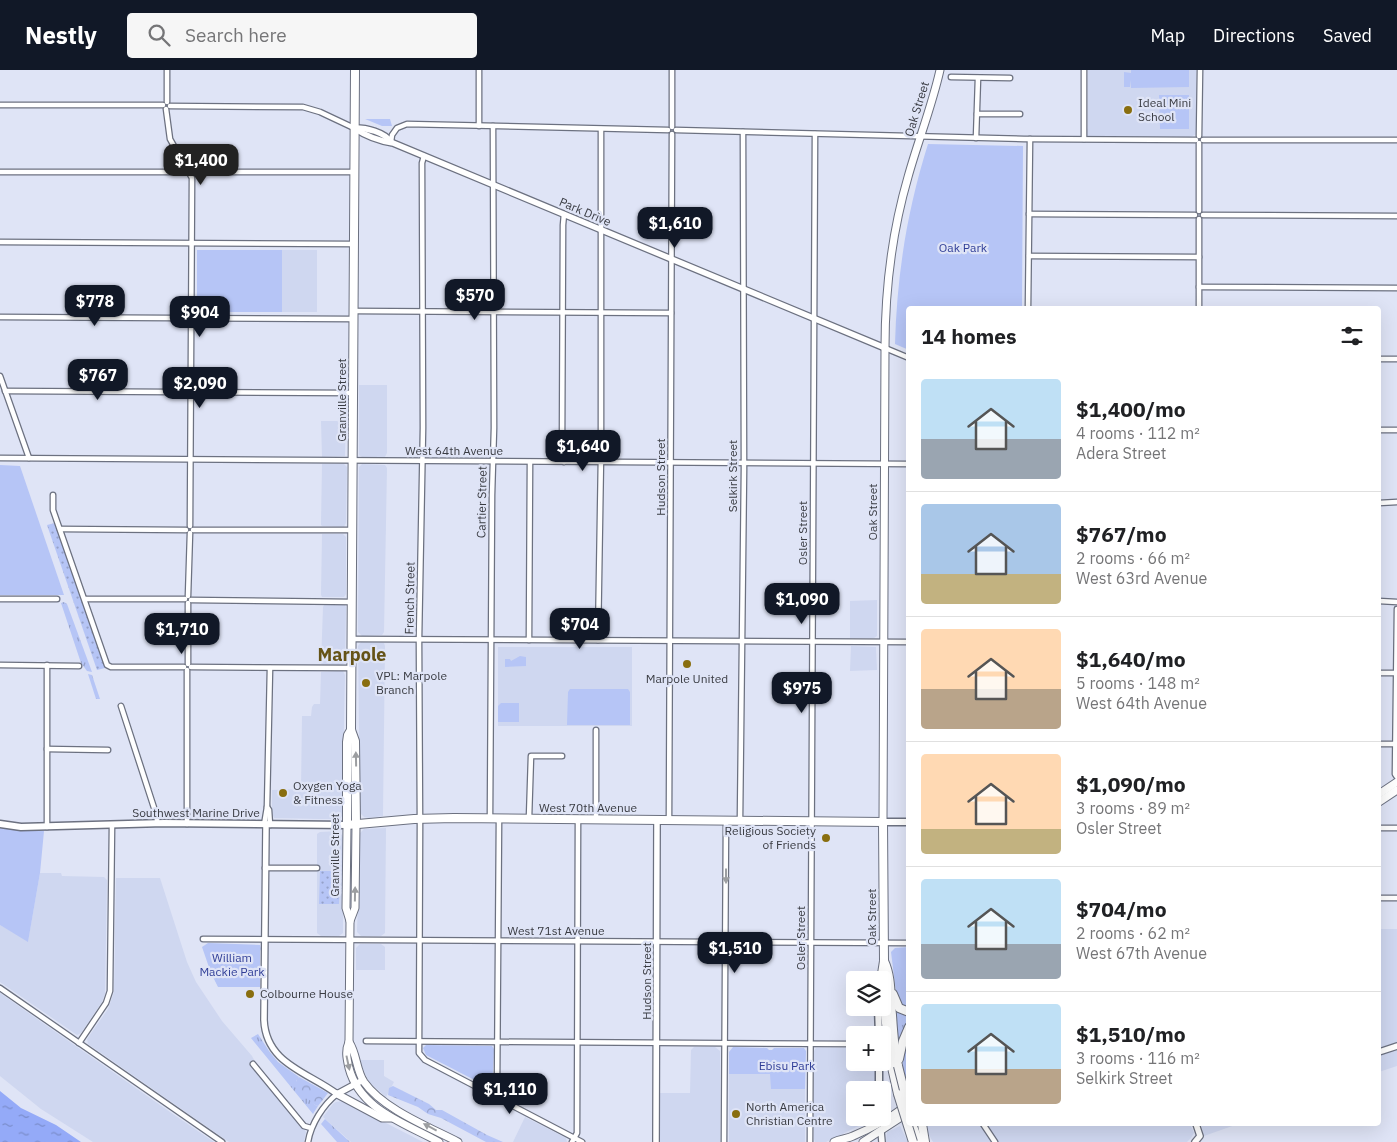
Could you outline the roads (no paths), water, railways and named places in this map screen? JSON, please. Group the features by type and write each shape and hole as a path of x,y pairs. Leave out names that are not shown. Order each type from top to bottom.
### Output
{"highway":[{"name":"Granville Street","path":"355,70 351,730 355,741 356,824"},
{"name":"Granville Street","path":"347,825 347,742 351,730"},
{"name":"West 70th Avenue","path":"347,825 420,819 490,818 883,822"},
{"name":"Oak Street","path":"882,971 884,961 883,822"},
{"name":"Oak Street","path":"884,961 889,971"},
{"path":"891,985 898,1006 906,1012"},
{"name":"Oak Street","path":"891,1004 896,1063"},
{"path":"887,1016 896,1063 906,1100"},
{"path":"906,1033 896,1063 901,1106 906,1121"},
{"path":"908,1126 913,1142"},
{"path":"913,1126 919,1142"},
{"path":"922,1127 926,1142"}],"main road":[{"name":"Oak Street","path":"883,822 884,464 887,292 893,244 908,176 940,70"},
{"path":"1381,793 1397,782"},
{"path":"1381,801 1397,790"},
{"name":"West 70th Avenue","path":"883,822 906,822"},
{"name":"Southwest Marine Drive","path":"0,824 21,827 157,823 267,825"},
{"name":"Granville Street","path":"350,921 355,908 356,824"},
{"name":"West 70th Avenue","path":"267,825 347,825"},
{"name":"Granville Street","path":"347,825 346,908 350,921 350,1042 363,1080"},
{"name":"Granville Street","path":"350,1042 346,1049 347,1061 355,1084"},
{"path":"363,1080 375,1094 388,1103 458,1142"},
{"path":"355,1084 368,1101 394,1119 439,1142"},
{"path":"338,1094 382,1118 394,1119"},
{"path":"891,1114 906,1106"},
{"path":"863,1142 906,1113"},
{"path":"834,1142 841,1139 849,1140 871,1126"},
{"path":"881,1126 881,1131"}],"street":[{"path":"166,70 170,139 192,178 190,318 192,461 189,530 186,824"},
{"path":"479,70 479,126"},
{"name":"Hudson Street","path":"668,819 672,463 672,70"},
{"path":"1084,70 1084,139"},
{"path":"1198,306 1200,70"},
{"path":"951,77 1010,78"},
{"path":"976,138 978,78"},
{"path":"0,105 292,106 320,112 354,128"},
{"path":"977,114 1020,114"},
{"path":"391,142 394,131 403,125 1030,139 1397,140"},
{"name":"Cartier Street","path":"490,818 494,312 493,126"},
{"name":"Park Drive","path":"354,128 365,128 388,138 391,142 424,156 906,357"},
{"path":"598,640 601,462 601,129"},
{"name":"Selkirk Street","path":"740,820 744,463 744,132"},
{"name":"Osler Street","path":"810,1142 815,134"},
{"path":"1028,306 1030,139"},
{"name":"French Street","path":"418,1041 422,163 424,156"},
{"path":"0,172 354,172"},
{"path":"564,214 562,312 562,456 564,462"},
{"path":"1029,214 1397,216"},
{"path":"0,242 354,244"},
{"path":"1029,256 1199,257"},
{"path":"1199,287 1397,288"},
{"path":"0,317 190,318 422,312 671,313"},
{"path":"1381,359 1397,359"},
{"path":"0,376 28,458"},
{"path":"5,391 353,393"},
{"path":"1381,430 1397,430"},
{"name":"West 64th Avenue","path":"0,458 192,461 906,464"},
{"path":"529,640 530,462"},
{"path":"53,495 53,510 106,663 111,667 352,668"},
{"path":"1381,504 1397,502"},
{"path":"60,529 352,530"},
{"path":"0,599 56,599"},
{"path":"85,599 352,602"},
{"path":"1381,602 1397,602"},
{"path":"1397,609 1395,774 1397,777"},
{"path":"352,639 906,642"},
{"path":"0,665 79,666"},
{"path":"47,665 47,827"},
{"path":"267,825 269,810 270,668"},
{"path":"1381,673 1396,673"},
{"path":"121,706 157,817 157,823"},
{"path":"596,730 596,819"},
{"path":"1381,744 1396,744"},
{"path":"47,749 108,750"},
{"path":"529,818 531,756 562,756"},
{"path":"495,1096 497,1092 498,1042 499,818"},
{"path":"573,1140 577,1133 578,819"},
{"name":"Hudson Street","path":"656,1142 657,819"},
{"path":"724,1142 726,820"},
{"path":"80,1043 106,1003 110,991 112,825"},
{"name":"Southwest Marine Drive","path":"267,825 264,1020 268,1041 276,1052 291,1066 338,1094"},
{"path":"1381,828 1397,828"},
{"path":"265,868 317,868"},
{"path":"1381,898 1397,898"},
{"name":"West 71st Avenue","path":"203,939 906,943"},
{"path":"0,988 222,1142"},
{"path":"366,1041 846,1044"},
{"path":"418,1041 419,1053 425,1060 495,1096 573,1140 582,1142"},
{"path":"1381,1051 1397,1046"},
{"path":"252,1064 304,1126 311,1128"},
{"path":"308,1142 311,1128 333,1097 363,1080"},
{"path":"984,1126 995,1142"},
{"path":"1197,1126 1200,1132 1197,1141"},
{"path":"881,1131 882,1142"}],"water":[{"path":"0,1091 21,1108 56,1125 81,1142 0,1142"}],"place":[{"name":"Ideal Mini School","path":"1128,110"},
{"name":"Marpole United","path":"687,664"},
{"name":"VPL: Marpole Branch","path":"366,683"},
{"name":"Oxygen Yoga & Fitness","path":"283,793"},
{"name":"Religious Society of Friends","path":"826,838"},
{"name":"Colbourne House","path":"250,994"},
{"name":"North America Christian Centre","path":"736,1114"}],"district":[{"name":"Marpole","path":"352,655"}],"park label":[{"name":"Oak Park","path":"963,248"},
{"name":"William Mackie Park","path":"232,965"},
{"name":"Ebisu Park","path":"787,1066"}]}
